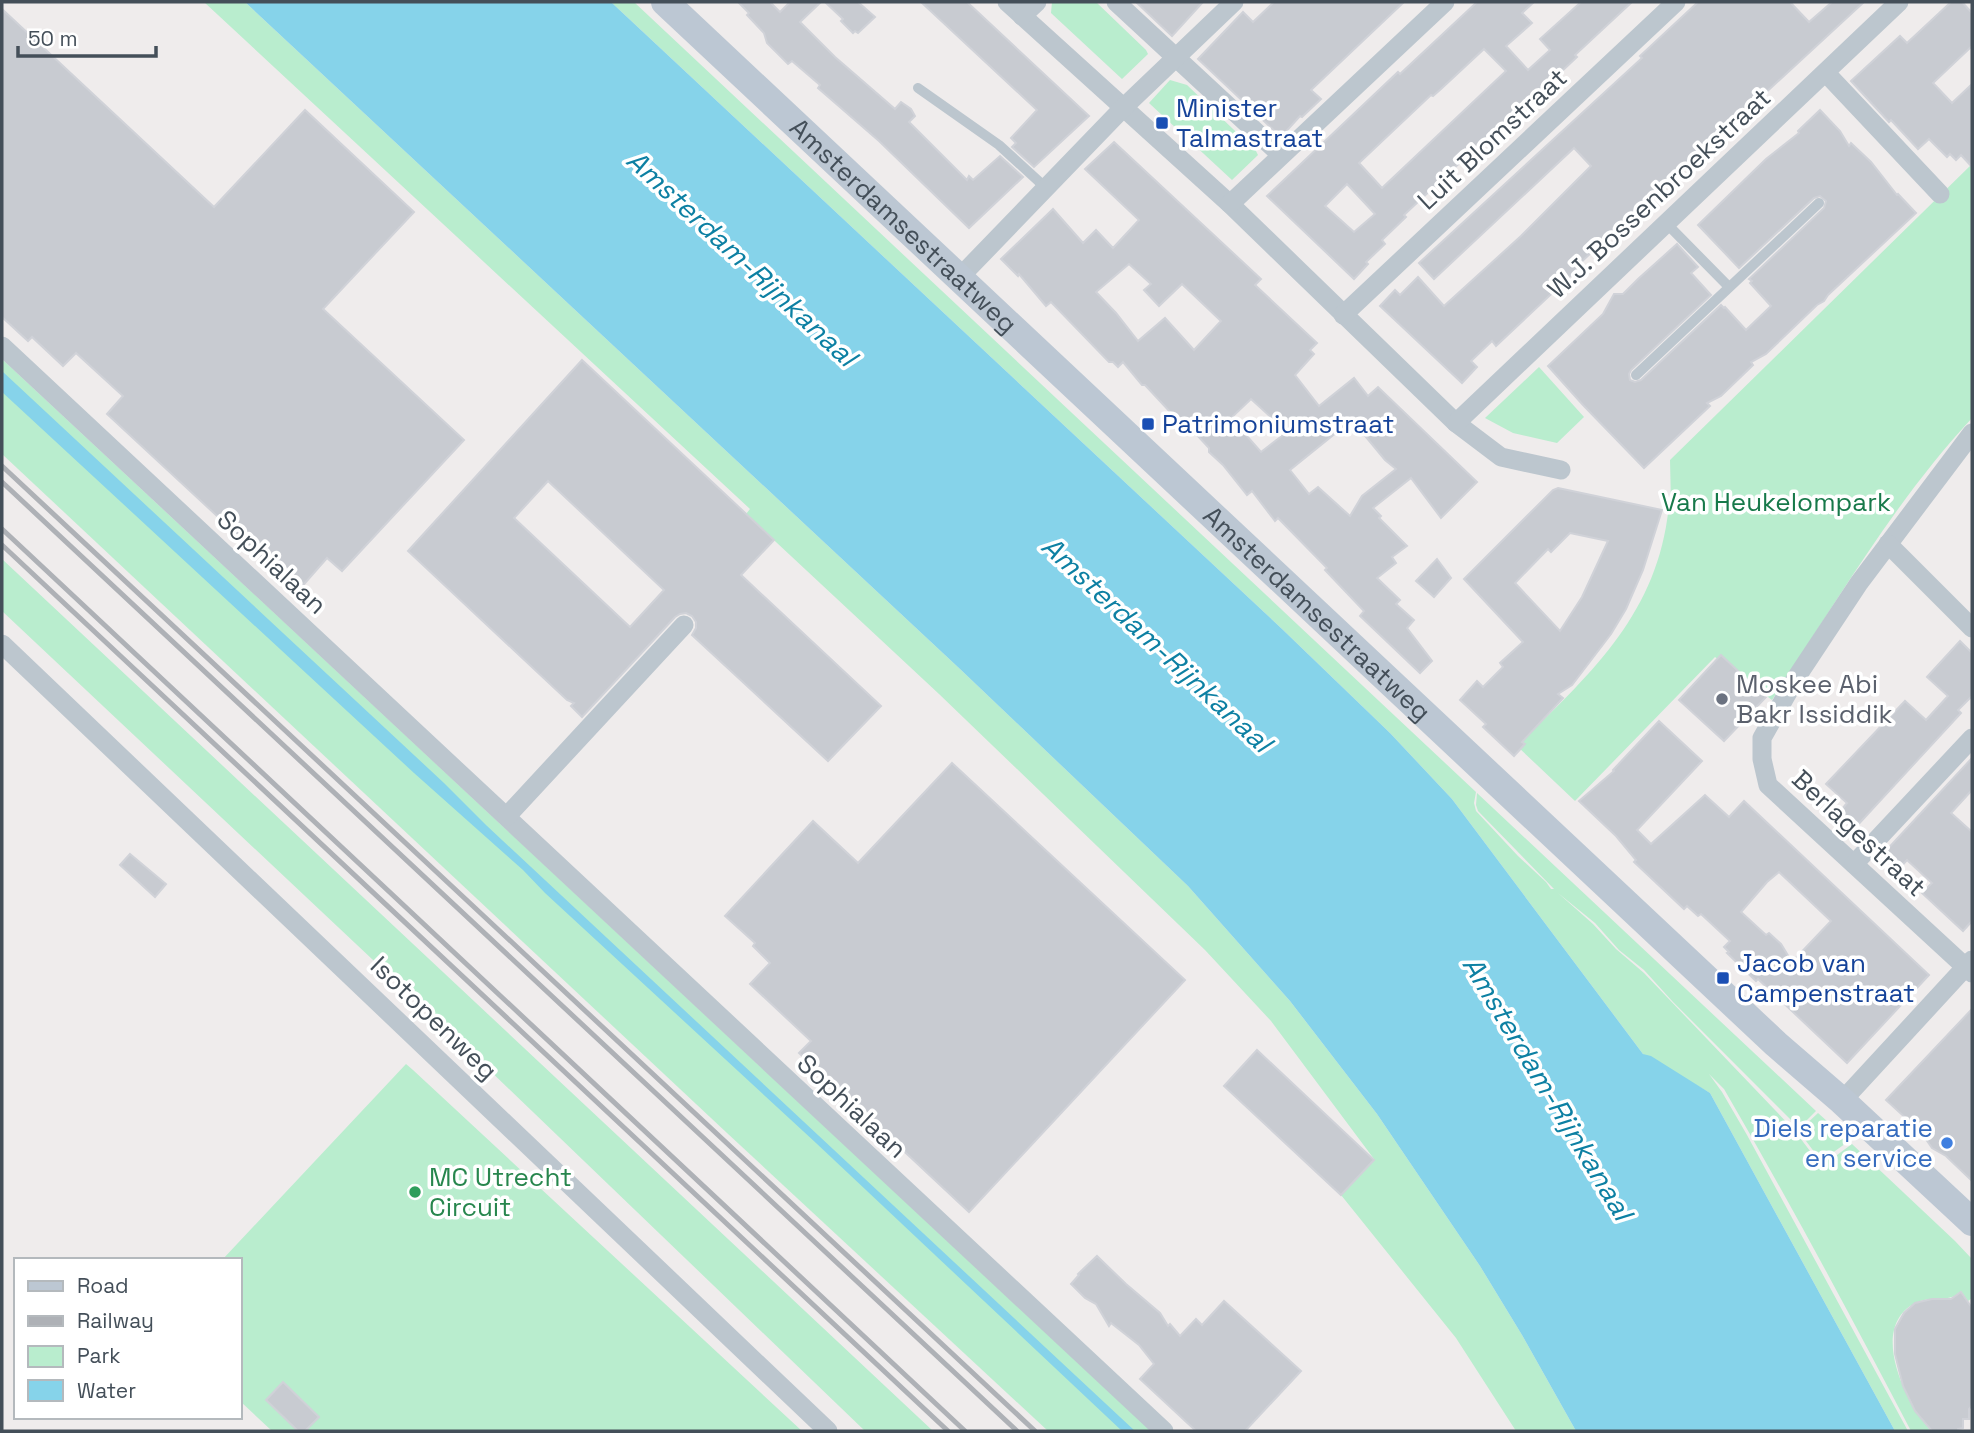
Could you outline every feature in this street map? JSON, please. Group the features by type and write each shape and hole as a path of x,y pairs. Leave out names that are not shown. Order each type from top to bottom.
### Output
{"main road":[{"name":"Amsterdamsestraatweg","path":"665,2 1776,1044 1842,1101 1972,1222"}],"street":[{"path":"1007,2 1230,204 1456,423 1501,457 1561,470"},
{"path":"1022,16 1037,2"},
{"path":"1116,2 1281,155"},
{"path":"959,278 1123,107 1234,2"},
{"path":"1230,204 1445,2"},
{"name":"Luit Blomstraat","path":"1343,315 1676,2"},
{"name":"W.J. Bossenbroekstraat","path":"1456,423 1899,2"},
{"path":"1826,73 1940,194"},
{"name":"Sophialaan","path":"2,346 1164,1431"},
{"name":"Berlagestraat","path":"1970,967 1768,785 1762,759 1762,738 1796,678 1859,583 1972,433"},
{"path":"1888,544 1972,628"},
{"path":"507,816 684,625"},
{"name":"Isotopenweg","path":"2,644 828,1431"},
{"path":"1854,864 1972,738"},
{"path":"1842,1101 1970,967"}],"lane":[{"path":"918,88 999,145 1046,188"},
{"path":"1636,375 1819,202"},
{"path":"1666,223 1728,287"}],"green space":[{"path":"204,2 245,2 960,669 1188,886 1290,1001 1377,1114 1480,1266 1576,1431 1516,1431 1456,1338 1341,1195 1374,1159 1271,1021 1205,950 939,694 746,514 750,509"},
{"path":"611,2 634,2 1476,792 1476,811 1551,889 1554,889 1478,811 1477,793 1816,1111 1799,1128 1644,970 1619,950 1595,923 1558,893 1616,949 1644,973 1794,1130 1820,1164 1852,1144 1972,1259 1972,1298 1968,1301 1961,1291 1953,1297 1915,1303 1901,1315 1894,1330 1896,1366 1911,1403 1931,1431 1911,1431 1724,1089 1709,1074 1747,1135 1908,1431 1895,1431 1710,1093 1643,1054 1452,799 1390,733 1281,628"},
{"path":"1052,2 1096,2 1148,54 1122,79 1051,13"},
{"path":"1170,80 1187,85 1256,151 1258,155 1232,180 1149,103"},
{"name":"Van Heukelompark","path":"1972,164 1972,418 1891,519 1772,700 1715,657 1575,801 1517,746 1595,667 1636,610 1663,543 1671,504 1670,460"},
{"path":"2,359 1151,1431 1048,1431 727,1133 2,454"},
{"path":"1539,367 1584,417 1557,443 1513,433 1485,418"},
{"path":"2,559 933,1431 865,1431 457,1039 2,611"},
{"name":"MC Utrecht Circuit","path":"406,1064 802,1431 272,1431 242,1403 242,1258 224,1258"},
{"path":"1818,1113 1849,1141 1821,1161 1800,1133"}],"water":[{"name":"Amsterdam-Rijnkanaal","path":"245,2 611,2 1281,628 1390,733 1452,799 1643,1054 1651,1056 1710,1093 1895,1431 1576,1431 1480,1266 1377,1114 1290,1001 1188,886 960,669"},
{"path":"2,371 1135,1431 1122,1431 523,870 414,773 2,392"}],"building":[{"path":"738,2 770,2 780,12 790,2 821,2 800,22 835,57 895,109 901,102 911,109 915,116 909,122 967,180 969,176 973,180 1000,156 1023,177 969,228 879,141 818,88 820,85 792,61 788,64 767,43 764,33"},
{"path":"825,2 858,2 875,17 858,33 853,33"},
{"path":"921,2 967,2 1089,116 1034,167 1012,147 1016,143 1011,138 1037,110"},
{"path":"1136,2 1203,2 1172,36"},
{"path":"1274,2 1404,2 1311,90 1321,99 1300,116 1281,137 1198,59 1243,12 1253,22"},
{"path":"1477,2 1534,2 1522,13 1532,23 1506,46 1528,70 1550,50 1540,39 1581,2 1632,2 1530,101 1528,99 1404,215 1406,217 1382,240 1385,244 1366,262 1368,264 1354,279 1267,196 1398,72 1400,74","holes":["1484,49 1506,71 1382,188 1359,163","1347,184 1375,214 1354,232 1325,206"]},
{"path":"1698,2 1790,2 1809,22 1832,2 1864,2 1660,186 1577,266 1579,268 1496,346 1492,341 1471,361 1477,367 1462,383 1380,306 1395,290 1400,295 1418,277 1444,306 1521,236 1591,166 1574,148 1434,279 1419,263 1642,58 1640,56"},
{"path":"1951,2 1962,2 1972,13 1972,46 1933,83 1952,103 1972,84 1972,167 1961,155 1956,160 1950,154 1947,157 1929,139 1918,149 1851,81 1900,36 1907,43"},
{"path":"2,9 214,207 305,110 414,212 323,309 464,440 342,571 327,558 298,591 107,414 123,396 76,353 63,366 32,337 28,341 2,317"},
{"path":"1820,110 1840,131 1849,146 1851,143 1871,162 1897,195 1916,213 1766,354 1751,362 1753,365 1721,396 1707,403 1710,406 1644,468 1548,366 1603,314 1614,294 1623,294 1677,244 1698,267 1691,273 1711,295 1631,370 1630,380 1641,380 1721,305 1746,330 1771,306 1749,279 1824,208 1826,201 1820,196 1814,198 1739,268 1698,225 1766,159 1799,133"},
{"path":"1114,142 1261,279 1255,285 1317,343 1310,350 1314,354 1295,375 1319,406 1354,378 1368,396 1378,387 1477,482 1441,518 1411,478 1373,508 1381,516 1379,518 1407,546 1392,557 1396,563 1377,578 1400,600 1396,604 1414,620 1407,628 1432,661 1420,673 1360,616 1364,611 1325,570 1327,568 1278,518 1275,521 1252,491 1247,495 1196,434 1142,385 1123,362 1118,367 1109,362 1051,302 1046,306 1019,274 1018,276 1001,259 1053,209 1083,243 1096,230 1113,248 1139,220 1085,169","holes":["1129,264 1151,284 1144,290 1159,306 1182,284 1221,321 1194,350 1165,318 1138,341 1096,292","1251,399 1287,432 1261,452 1231,418","1352,420 1385,460 1396,469 1362,496 1350,516 1318,487 1309,494 1290,470"]},
{"path":"582,360 774,540 741,575 881,706 828,761 692,635 696,622 686,613 675,617 582,717 571,706 574,703 567,700 408,551","holes":["548,481 664,590 630,627 514,518"]},
{"path":"1558,488 1662,510 1643,570 1626,609 1611,634 1572,685 1558,694 1563,698 1522,742 1525,744 1514,756 1483,727 1486,724 1460,700 1477,681 1483,687 1503,667 1500,663 1523,642 1464,579","holes":["1570,533 1608,541 1582,597 1560,631 1515,583 1548,549 1551,552"]},
{"path":"1437,559 1451,578 1434,597 1416,581"},
{"path":"1960,641 1972,653 1972,696 1958,710 1961,713 1854,829 1838,814 1847,803 1826,784 1905,701 1926,720 1948,696 1927,677"},
{"name":"Moskee Abi Bakr Issiddik","path":"1721,655 1766,697 1724,741 1679,700"},
{"path":"1659,721 1702,761 1637,830 1651,844 1705,795 1729,817 1744,801 1929,975 1847,1063 1727,953 1729,952 1724,947 1730,941 1701,914 1698,916 1687,906 1684,909 1634,862 1636,860 1616,836 1579,801 1613,770","holes":["1779,872 1831,921 1792,962 1781,944 1769,933 1766,935 1741,912"]},
{"path":"1972,758 1972,790 1951,813 1972,832 1972,921 1963,931 1922,893 1932,883 1907,860 1898,870 1882,855"},
{"path":"952,763 1185,980 969,1212 799,1053 811,1041 750,984 770,963 753,946 755,943 725,916 813,821 858,863"},
{"path":"130,854 166,884 155,897 120,865"},
{"path":"1972,1009 1972,1181 1946,1156 1932,1148 1921,1132 1886,1100"},
{"path":"1257,1050 1374,1160 1341,1195 1224,1086"},
{"path":"1097,1256 1160,1313 1168,1326 1170,1324 1180,1336 1196,1319 1202,1325 1224,1301 1301,1371 1245,1431 1196,1431 1140,1379 1154,1364 1139,1345 1111,1323 1109,1326 1096,1304 1085,1298 1071,1284"},
{"path":"1961,1292 1972,1308 1972,1405 1969,1419 1963,1419 1963,1428 1958,1431 1932,1431 1915,1411 1903,1386 1895,1354 1895,1329 1904,1313 1915,1303 1951,1299"},
{"path":"283,1382 319,1417 305,1431 298,1431 266,1400"}],"railway":[{"path":"2,466 1035,1431"},
{"path":"2,482 1017,1431"},
{"path":"2,529 965,1431"},
{"path":"2,545 948,1431"}],"place":[{"name":"Minister Talmastraat","path":"1162,123"},
{"name":"Patrimoniumstraat","path":"1148,424"},
{"name":"Moskee Abi Bakr Issiddik","path":"1722,699"},
{"name":"Jacob van Campenstraat","path":"1723,978"},
{"name":"Diels reparatie en service","path":"1947,1143"},
{"name":"MC Utrecht Circuit","path":"415,1192"}]}
